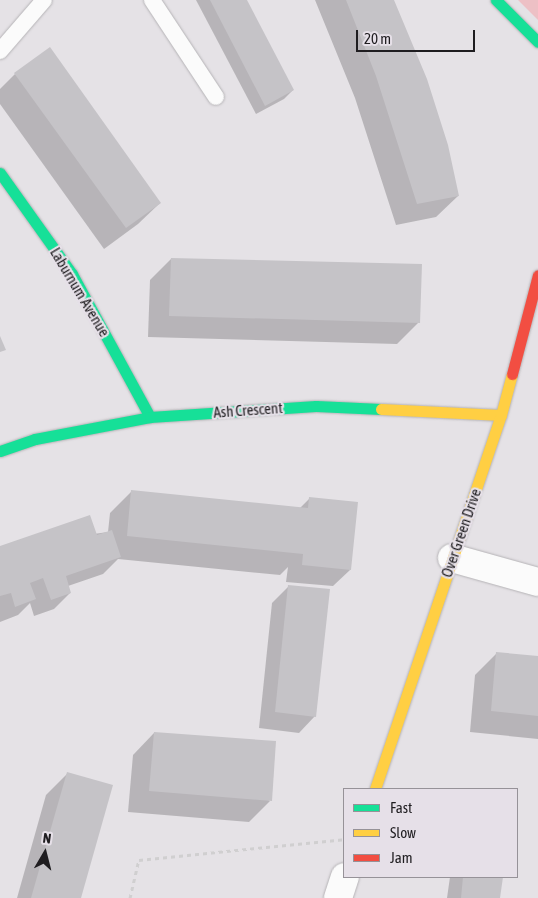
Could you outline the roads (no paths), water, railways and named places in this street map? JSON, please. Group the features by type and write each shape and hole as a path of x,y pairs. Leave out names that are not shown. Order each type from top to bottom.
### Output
{"street":[{"path":"496,0 538,42"},
{"name":"Laburnum Avenue","path":"0,173 72,274 150,417"},
{"name":"Over Green Drive","path":"375,788 501,415 538,275"},
{"name":"Ash Crescent","path":"0,451 35,439 150,417 316,406 501,415"},
{"path":"452,558 538,582"},
{"path":"338,898 345,878"}],"lane":[{"path":"0,51 44,0"},
{"path":"152,0 216,97"}]}
